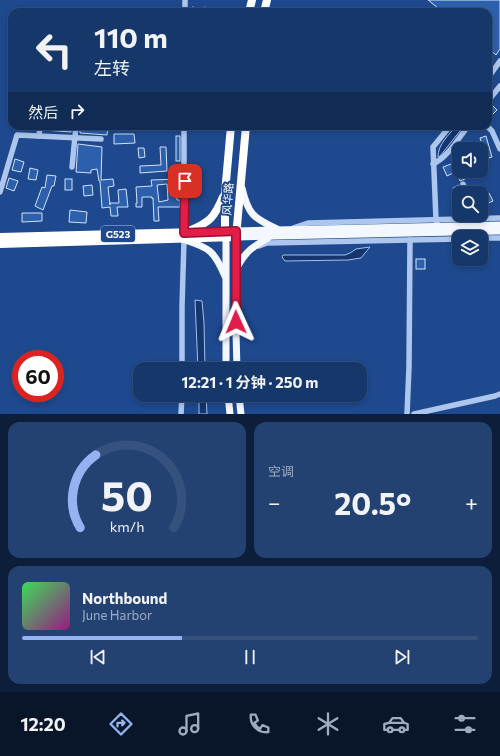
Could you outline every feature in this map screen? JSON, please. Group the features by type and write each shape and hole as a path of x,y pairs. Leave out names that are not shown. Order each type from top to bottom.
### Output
{"highway":[{"name":"风华路","path":"225,234 225,193 231,130"},
{"name":"风华路","path":"236,234 246,130"},
{"path":"184,236 206,223 216,213 225,193"},
{"name":"G523","path":"0,244 236,234"},
{"name":"G523","path":"0,237 184,236"}],"main road":[{"path":"240,182 250,212 260,221 279,230"},
{"path":"236,234 270,237 439,230 500,225"},
{"path":"236,234 279,230 500,231"},
{"name":"风华路","path":"225,234 226,362"},
{"name":"风华路","path":"236,234 235,270 237,362"},
{"path":"184,236 204,246 214,254 226,279"},
{"path":"235,270 251,248 270,237"},
{"path":"229,402 230,414"},
{"path":"239,402 240,414"}],"street":[{"path":"492,73 500,62"},
{"path":"492,96 500,86"},
{"path":"39,136 40,130"},
{"path":"72,167 76,130"},
{"path":"182,362 185,168 184,130"},
{"path":"439,230 433,164 433,147 447,130"},
{"path":"433,164 445,156 465,130"},
{"path":"491,130 500,149"},
{"path":"0,192 17,135 101,139"},
{"path":"488,218 500,218"},
{"path":"251,248 267,244 410,240 462,222"},
{"path":"439,230 452,236"},
{"path":"488,238 500,238"},
{"path":"407,414 410,240"},
{"path":"414,414 500,394"},
{"path":"181,414 182,402"}],"water":[{"path":"452,130 461,130 438,157 438,152 447,136"},
{"path":"370,247 361,258 348,260 285,261 282,257 283,255 345,255 356,249"},
{"path":"195,300 202,301 204,323 205,362 198,362"},
{"path":"199,402 206,402 207,414 199,414"}],"building":[{"path":"428,0 500,0 500,49 496,55 492,52 492,8 438,8"},
{"path":"492,105 497,110 492,115"},
{"path":"44,130 71,130 71,132"},
{"path":"80,130 108,130 107,135 80,133"},
{"path":"114,134 134,134 135,143 114,144"},
{"path":"176,136 180,136 180,161 176,161"},
{"path":"486,136 488,142 481,142 480,138"},
{"path":"488,143 492,157 488,158"},
{"path":"78,144 102,147 101,180 113,179 114,186 108,187 110,205 110,203 119,203 118,190 126,189 128,207 117,207 118,216 111,216 110,207 102,208 100,181 97,169 91,170 91,173 76,172"},
{"path":"160,147 166,147 167,171 140,173 140,166 161,165"},
{"path":"138,148 144,148 145,157 139,158"},
{"path":"15,159 24,162 21,172 12,170"},
{"path":"451,164 452,174 447,176 443,167"},
{"path":"30,168 38,170 36,180 28,179"},
{"path":"47,175 56,176 54,186 52,186 43,210 35,206 42,187 45,188"},
{"path":"9,178 18,181 14,191 6,188"},
{"path":"459,178 467,178 460,181"},
{"path":"65,179 72,179 72,190 65,190"},
{"path":"180,179 180,184 175,184 177,200 180,200 180,207 158,207 159,221 154,221 152,197 142,197 142,207 136,207 136,187 152,186 151,180","holes":["167,184 168,200 159,202 157,185"]},
{"path":"92,185 93,195 84,196 83,186"},
{"path":"488,193 493,201 488,203"},
{"path":"70,210 87,212 86,223 69,222"},
{"path":"22,213 42,213 42,221 22,222"},
{"path":"416,259 425,259 425,269 416,269"}],"route":[{"path":"185,181 184,233 236,231 236,322"}]}
